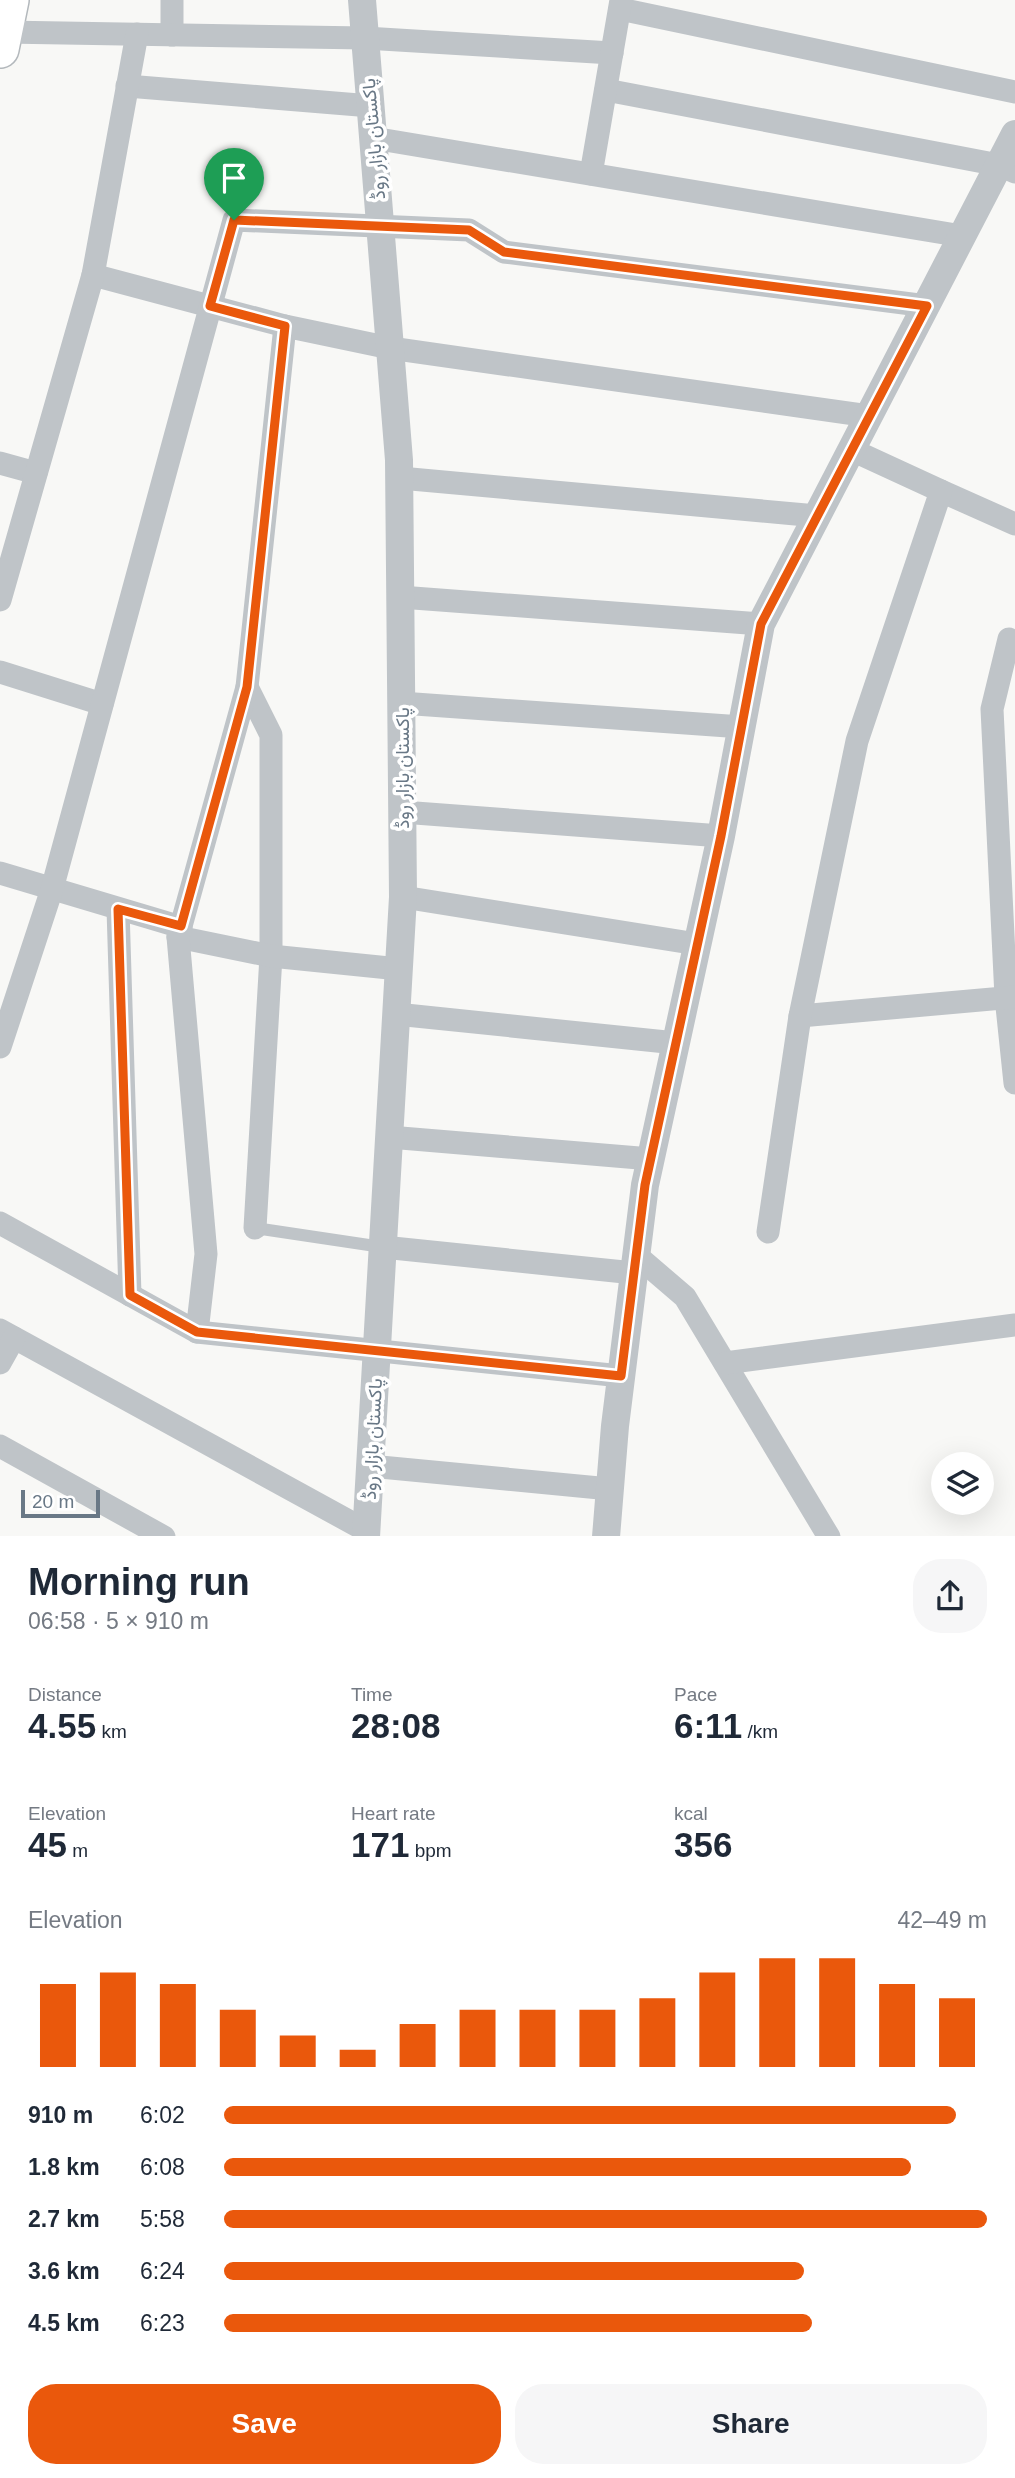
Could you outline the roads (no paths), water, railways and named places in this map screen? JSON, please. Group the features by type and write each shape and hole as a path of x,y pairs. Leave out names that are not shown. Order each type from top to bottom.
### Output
{"street":[{"path":"172,0 172,35"},
{"name":"پاکستان بازار روڈ","path":"362,0 400,478 403,897 366,1534"},
{"path":"591,174 621,5 1015,92"},
{"path":"4,27 137,34 365,38 612,53"},
{"path":"0,600 93,275 137,34"},
{"path":"127,86 371,106"},
{"path":"606,90 1007,169"},
{"path":"606,1536 621,1376 650,1159 721,836 761,624 962,236 1007,169 1015,134"},
{"path":"373,138 962,236"},
{"path":"0,1047 52,889 234,220 469,230 504,252 927,306"},
{"path":"93,275 285,326 390,348 869,416"},
{"path":"197,1332 206,1254 180,932 247,687 285,326"},
{"path":"852,450 1015,523"},
{"path":"0,463 36,473"},
{"path":"400,478 817,516"},
{"path":"768,1232 800,1016 857,741 940,491"},
{"path":"400,597 761,624"},
{"path":"1015,642 1009,639 992,709 1015,1083"},
{"path":"0,672 102,704"},
{"path":"247,687 271,735 271,956 254,1228"},
{"path":"401,703 742,727"},
{"path":"402,812 721,836"},
{"path":"0,873 118,909 180,932 271,956 399,969"},
{"path":"403,897 697,944"},
{"path":"118,909 130,1295"},
{"path":"800,1016 1010,997"},
{"path":"396,1014 676,1043"},
{"path":"389,1137 650,1159"},
{"path":"0,1223 197,1332 621,1376"},
{"path":"383,1247 635,1264 685,1297 829,1536"},
{"path":"725,1363 1015,1325"},
{"path":"0,1363 7,1334 366,1534"},
{"path":"0,1446 163,1536"},
{"path":"370,1466 610,1489"}],"lane":[{"path":"254,1228 383,1247"}]}
